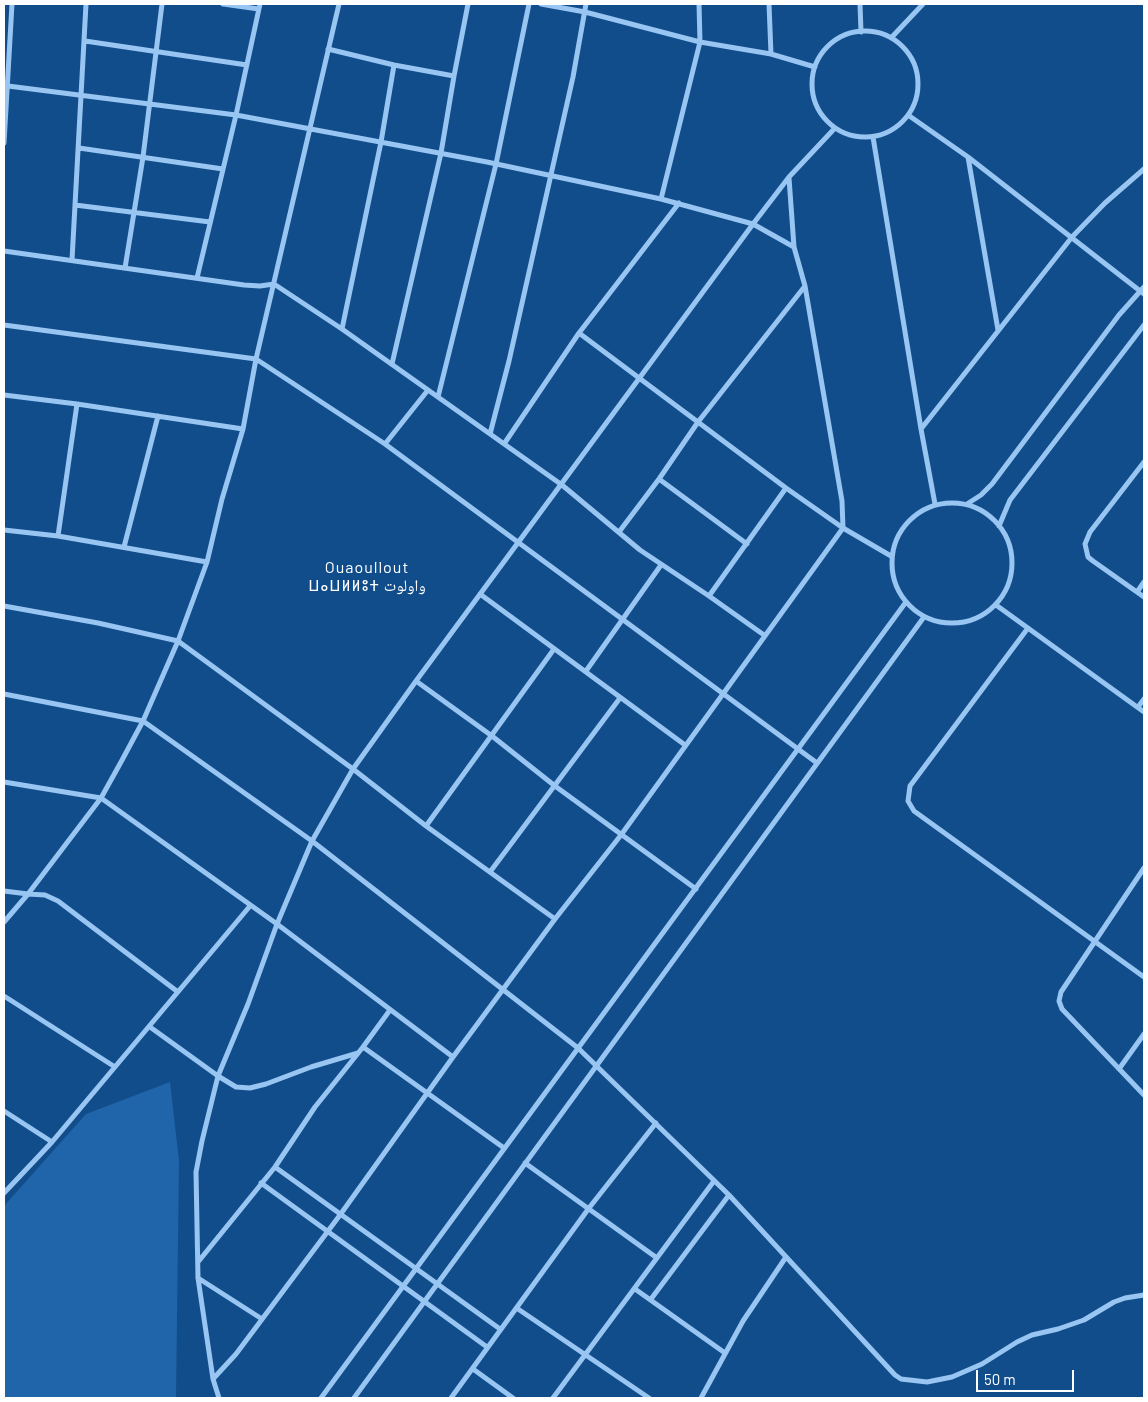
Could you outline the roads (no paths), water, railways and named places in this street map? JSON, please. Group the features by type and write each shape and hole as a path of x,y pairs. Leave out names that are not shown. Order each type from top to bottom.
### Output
{"street":[{"path":"4,143 12,4"},
{"path":"72,260 86,4"},
{"path":"125,268 143,157 162,4"},
{"path":"196,278 236,115 260,6 223,4"},
{"path":"4,922 28,894 101,798 143,721 178,641 207,562 222,499 242,429 256,359 339,4"},
{"path":"392,364 441,153 468,4"},
{"path":"438,397 496,164 529,4"},
{"path":"542,4 584,12 700,42 771,54 815,67"},
{"path":"490,434 509,361 573,77 586,4"},
{"path":"661,199 700,42 699,4"},
{"path":"769,4 771,54"},
{"path":"860,4 861,32"},
{"path":"891,38 923,4"},
{"path":"861,32 877,33 891,38 905,50 914,65 918,83 915,100 908,115 898,126 886,133 873,137 847,134 835,128 823,116 815,101 812,84 815,67 822,53 833,42 846,35 861,32"},
{"path":"84,41 247,65"},
{"path":"328,50 454,76"},
{"path":"342,329 381,142 394,65"},
{"path":"8,86 236,115 550,175 661,199 753,224 794,247"},
{"path":"908,115 968,157 1143,290 1119,315 992,484 981,495 967,504"},
{"path":"219,1398 213,1379 198,1278 196,1172 218,1076 248,1004 277,924 312,841 352,769 416,681 753,224 789,177 835,128"},
{"path":"873,137 921,429 936,504"},
{"path":"79,148 223,169"},
{"path":"968,157 998,330"},
{"path":"921,429 1072,237 1144,169"},
{"path":"213,1379 236,1354 340,1215 453,1057 724,694 764,635 843,528 842,501 805,286 794,247 789,177"},
{"path":"504,444 579,334 679,204"},
{"path":"75,205 210,222"},
{"path":"4,251 244,285 260,286 274,284 342,329 562,485 640,550 764,635"},
{"path":"619,532 659,479 698,422 805,286"},
{"path":"4,325 256,359 385,444 817,763"},
{"path":"999,526 1010,500 1144,325"},
{"path":"579,334 786,488 843,528 891,556"},
{"path":"385,444 428,390"},
{"path":"4,396 77,404 242,429"},
{"path":"58,536 77,404"},
{"path":"124,547 158,416"},
{"path":"1144,462 1090,532 1085,544 1088,556 1093,561 1144,597"},
{"path":"659,479 747,544"},
{"path":"709,596 786,488"},
{"path":"951,502 967,504 985,512 1006,536 1010,548 1012,572 1003,595 996,605 984,615 954,624 938,622 914,611 906,602 894,580 891,556 896,539 906,523 919,512 936,504 951,502"},
{"path":"4,530 58,536 207,562"},
{"path":"586,671 661,565"},
{"path":"1137,592 1144,582"},
{"path":"480,594 685,745"},
{"path":"321,1398 906,602"},
{"path":"996,605 1144,712"},
{"path":"4,606 98,623 178,641 426,826 555,919"},
{"path":"354,1398 924,617"},
{"path":"1028,628 910,786 908,801 914,811 1144,977"},
{"path":"426,826 554,649"},
{"path":"416,681 492,736 620,835 696,889"},
{"path":"4,694 143,721 312,841 578,1048 728,1195 901,1379 927,1382 952,1377 982,1364 1032,1335 1058,1330 1084,1320 1114,1302 1144,1295"},
{"path":"490,872 620,698"},
{"path":"1138,707 1144,699"},
{"path":"4,782 101,798 277,924 453,1057"},
{"path":"1144,868 1061,992 1059,1001 1062,1009 1144,1096"},
{"path":"4,891 45,895 58,901 178,992"},
{"path":"4,1193 52,1142 250,906"},
{"path":"4,996 115,1067"},
{"path":"198,1263 274,1167 315,1107 390,1010"},
{"path":"150,1027 218,1076 236,1086 250,1088 358,1053"},
{"path":"1119,1069 1144,1034"},
{"path":"363,1047 504,1148"},
{"path":"4,1110 52,1142"},
{"path":"451,1398 473,1369 487,1346 518,1309 589,1208 656,1123"},
{"path":"525,1163 657,1258"},
{"path":"274,1167 500,1329"},
{"path":"553,1398 714,1181"},
{"path":"261,1184 487,1346"},
{"path":"651,1299 728,1195"},
{"path":"701,1398 743,1321 786,1257"},
{"path":"198,1278 262,1319"},
{"path":"636,1288 725,1353"},
{"path":"518,1309 649,1398"},
{"path":"473,1369 513,1398"}],"district":[{"name":"Ouaoullout ⵡⴰⵡⵍⵍⵓⵜ واولوت","path":"367,577"}]}
